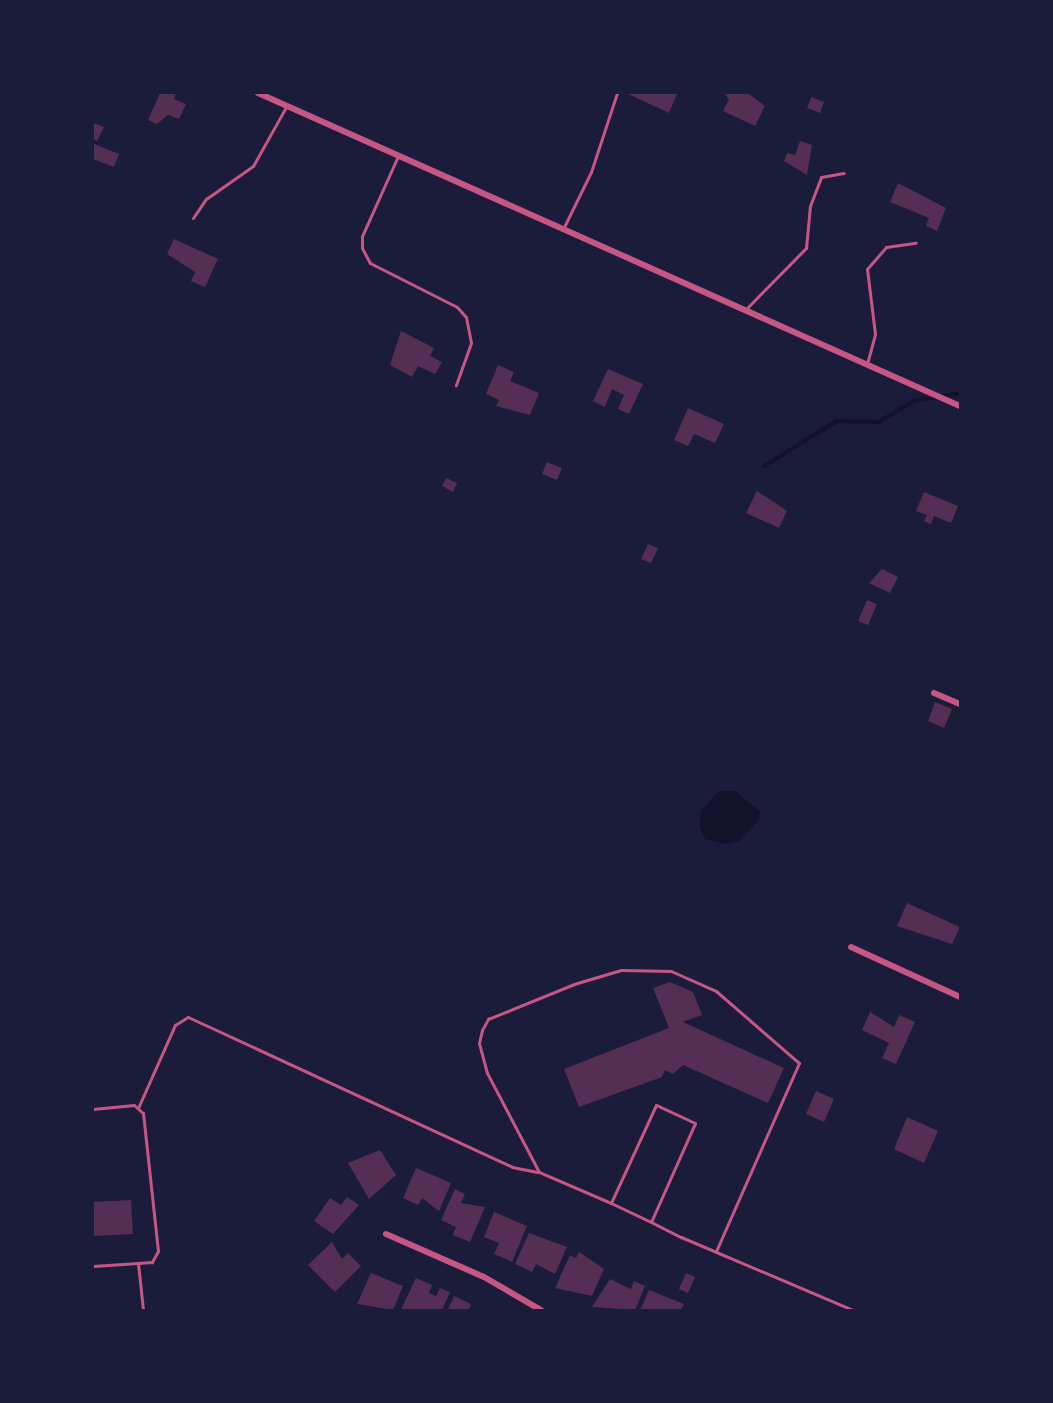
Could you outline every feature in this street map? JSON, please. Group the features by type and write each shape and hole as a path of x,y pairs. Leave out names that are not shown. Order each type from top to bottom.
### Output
{"street":[{"path":"258,93 564,227 960,406"},
{"path":"934,693 960,704"},
{"path":"851,947 960,997"},
{"path":"386,1234 484,1277 541,1310"}],"lane":[{"path":"564,227 591,172 617,93"},
{"path":"193,218 206,199 253,166 287,105"},
{"path":"399,154 362,236 362,248 370,263 457,307 466,317 471,343 456,385"},
{"path":"745,309 806,248 810,206 821,177 844,173"},
{"path":"867,364 875,333 867,269 886,247 916,243"},
{"path":"539,1172 487,1073 479,1043 488,1019 621,969 671,971 707,987 798,1063 716,1251"},
{"path":"138,1108 175,1025 188,1017 512,1167 539,1172 853,1310"},
{"path":"611,1203 656,1105 695,1123 651,1222"},
{"path":"93,1109 138,1108 143,1113 158,1251 152,1262 93,1266"},
{"path":"138,1263 143,1310"}],"shaded area":[{"path":"719,791 735,791 760,811 759,820 739,841 726,844 705,839 700,827 701,811"}],"building":[{"path":"160,93 176,93 174,99 186,104 179,119 168,115 157,124 148,120"},
{"path":"626,93 674,93 677,94 669,113"},
{"path":"724,93 748,93 765,106 755,126 723,111 729,99"},
{"path":"811,97 824,102 820,113 807,108"},
{"path":"93,123 104,127 97,141 93,139"},
{"path":"800,141 812,145 807,175 784,161 787,153 795,155"},
{"path":"94,144 119,154 114,167 93,159"},
{"path":"898,183 946,208 937,231 926,226 929,218 890,202"},
{"path":"174,239 218,259 205,287 191,281 195,272 167,254"},
{"path":"401,331 434,348 430,356 442,362 435,374 418,366 412,377 390,365"},
{"path":"498,365 514,372 510,381 539,393 530,415 496,406 499,400 486,394"},
{"path":"608,369 643,384 629,414 618,409 624,395 612,389 605,407 593,401"},
{"path":"688,408 724,424 715,443 694,434 688,446 674,440"},
{"path":"547,462 562,468 557,480 542,474"},
{"path":"446,478 457,483 453,492 442,486"},
{"path":"757,491 787,511 779,528 746,513"},
{"path":"924,492 958,506 951,523 934,516 931,524 924,521 927,515 916,511"},
{"path":"648,544 658,548 651,563 641,559"},
{"path":"882,569 898,577 890,593 869,583"},
{"path":"867,600 877,604 868,625 858,621"},
{"path":"935,702 952,709 944,728 928,721"},
{"path":"907,903 960,927 952,944 897,926"},
{"path":"670,982 693,992 702,1015 683,1022 784,1068 768,1103 683,1065 673,1074 665,1070 662,1077 579,1107 564,1069 669,1028 653,988"},
{"path":"870,1012 894,1027 899,1015 915,1022 896,1064 882,1058 889,1043 862,1030"},
{"path":"816,1091 834,1099 824,1122 806,1114"},
{"path":"907,1117 938,1131 924,1163 894,1149"},
{"path":"380,1150 396,1175 369,1199 348,1163"},
{"path":"416,1168 451,1183 439,1211 422,1198 418,1205 403,1198"},
{"path":"455,1189 465,1194 461,1203 485,1207 470,1242 453,1235 456,1227 441,1220"},
{"path":"347,1197 359,1205 333,1234 314,1221 330,1198 341,1205"},
{"path":"131,1200 133,1234 93,1236 93,1202"},
{"path":"494,1212 527,1226 512,1262 494,1254 499,1243 484,1237"},
{"path":"529,1233 567,1247 555,1274 536,1264 532,1272 515,1264"},
{"path":"332,1242 342,1259 348,1253 361,1266 335,1292 308,1265"},
{"path":"579,1252 604,1269 592,1296 555,1288 570,1255 576,1258"},
{"path":"371,1273 403,1286 393,1310 357,1304"},
{"path":"686,1273 695,1277 688,1293 679,1289"},
{"path":"416,1278 432,1285 429,1293 436,1296 440,1288 450,1292 442,1310 401,1310"},
{"path":"610,1279 631,1289 634,1281 645,1286 635,1310 592,1307"},
{"path":"649,1290 684,1304 681,1310 640,1310"},
{"path":"454,1296 471,1304 469,1310 448,1310"}],"waterway":[{"path":"764,466 837,421 879,422 914,401 960,393"}]}
